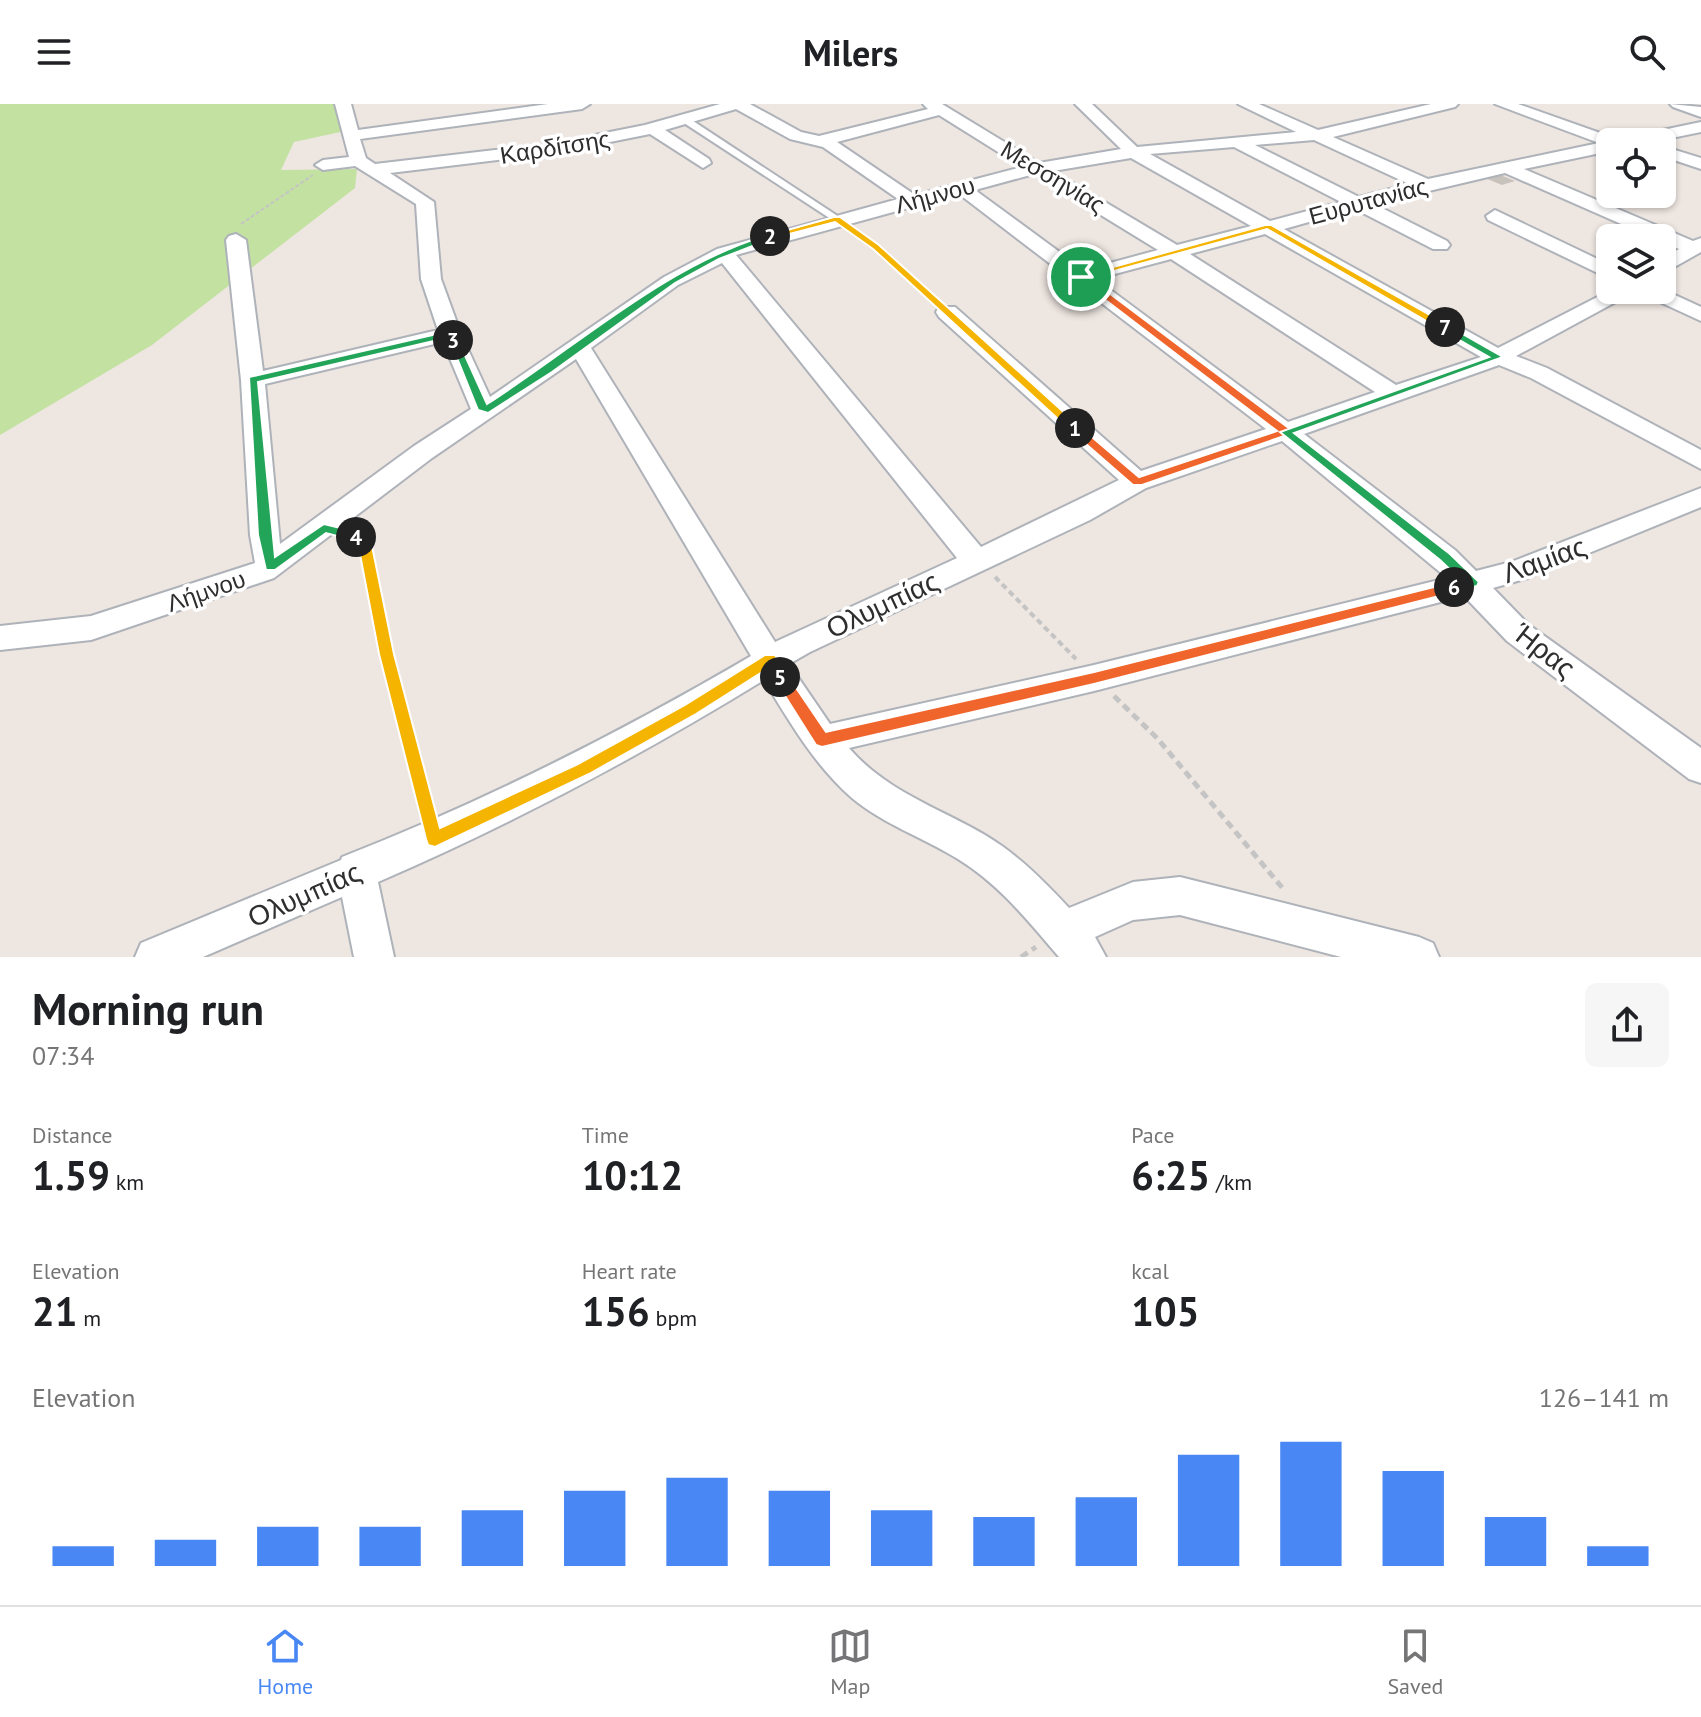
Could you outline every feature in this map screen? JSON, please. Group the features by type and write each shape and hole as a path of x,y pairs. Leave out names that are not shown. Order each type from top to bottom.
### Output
{"street":[{"path":"343,104 364,165 425,202 431,279 450,334 484,410"},
{"path":"353,135 582,104"},
{"path":"661,104 687,121"},
{"path":"737,104 796,136 820,141 914,202"},
{"name":"Καρδίτσης","path":"323,165 480,159 622,136 687,121 737,104"},
{"path":"1083,104 1133,152 1498,357 1539,373 1701,461"},
{"path":"1246,104 1321,135 1426,185"},
{"path":"1365,104 1398,117"},
{"name":"Λήμνου","path":"0,638 91,628 242,580 270,567 484,410 671,281 754,241 1038,168 1133,152 1321,135 1450,104"},
{"path":"1503,104 1596,139"},
{"path":"1678,104 1701,112"},
{"path":"820,141 936,107"},
{"name":"Μεσσηνίας","path":"936,107 1174,252 1395,395"},
{"path":"1676,133 1701,127"},
{"path":"654,129 703,163"},
{"path":"622,136 638,155"},
{"path":"1236,142 1440,245"},
{"name":"Ευρυτανίας","path":"1081,277 1426,185 1596,147"},
{"path":"1676,156 1701,164"},
{"path":"1504,167 1697,246"},
{"name":"Ήρας","path":"963,189 1286,432 1445,557 1518,633 1701,768"},
{"path":"1495,216 1596,266"},
{"path":"236,240 253,380 264,535 270,567"},
{"path":"1676,259 1697,246"},
{"path":"724,253 975,560"},
{"name":"Ολυμπίας","path":"155,957 435,839 584,769 817,634 1080,513 1137,482 1498,357 1600,304"},
{"path":"1676,304 1701,315"},
{"path":"947,312 1137,482"},
{"path":"253,380 450,334"},
{"path":"579,346 822,740 863,785 879,797 960,840 1001,867 1074,944 1151,895 1180,896 1419,957"},
{"name":"Λαμίας","path":"822,740 1094,678 1518,571 1701,497"},
{"path":"356,870 374,957"}],"lane":[{"path":"687,121 837,219"}],"path":[{"path":"236,240 235,230 242,223 310,178"},
{"path":"837,219 876,247 947,312"},
{"path":"324,528 352,534 365,541 387,654 435,839"},
{"path":"975,560 1157,738 1297,905 1309,931"}],"green space":[{"path":"0,104 339,104 345,131 294,142 281,170 357,169 355,188 152,345 0,435"}],"building":[{"path":"1498,174 1515,181 1502,185 1485,178"}],"route":[{"path":"1081,277 1268,226 1498,357 1286,432 1445,557 1472,582 1094,678 822,740 770,660 584,769 435,839 387,654 365,541 352,534 324,528 270,567 264,535 253,380 450,334 484,410 548,369 671,281 754,241 837,219 876,247 1137,482 1286,432 1081,277"}]}
